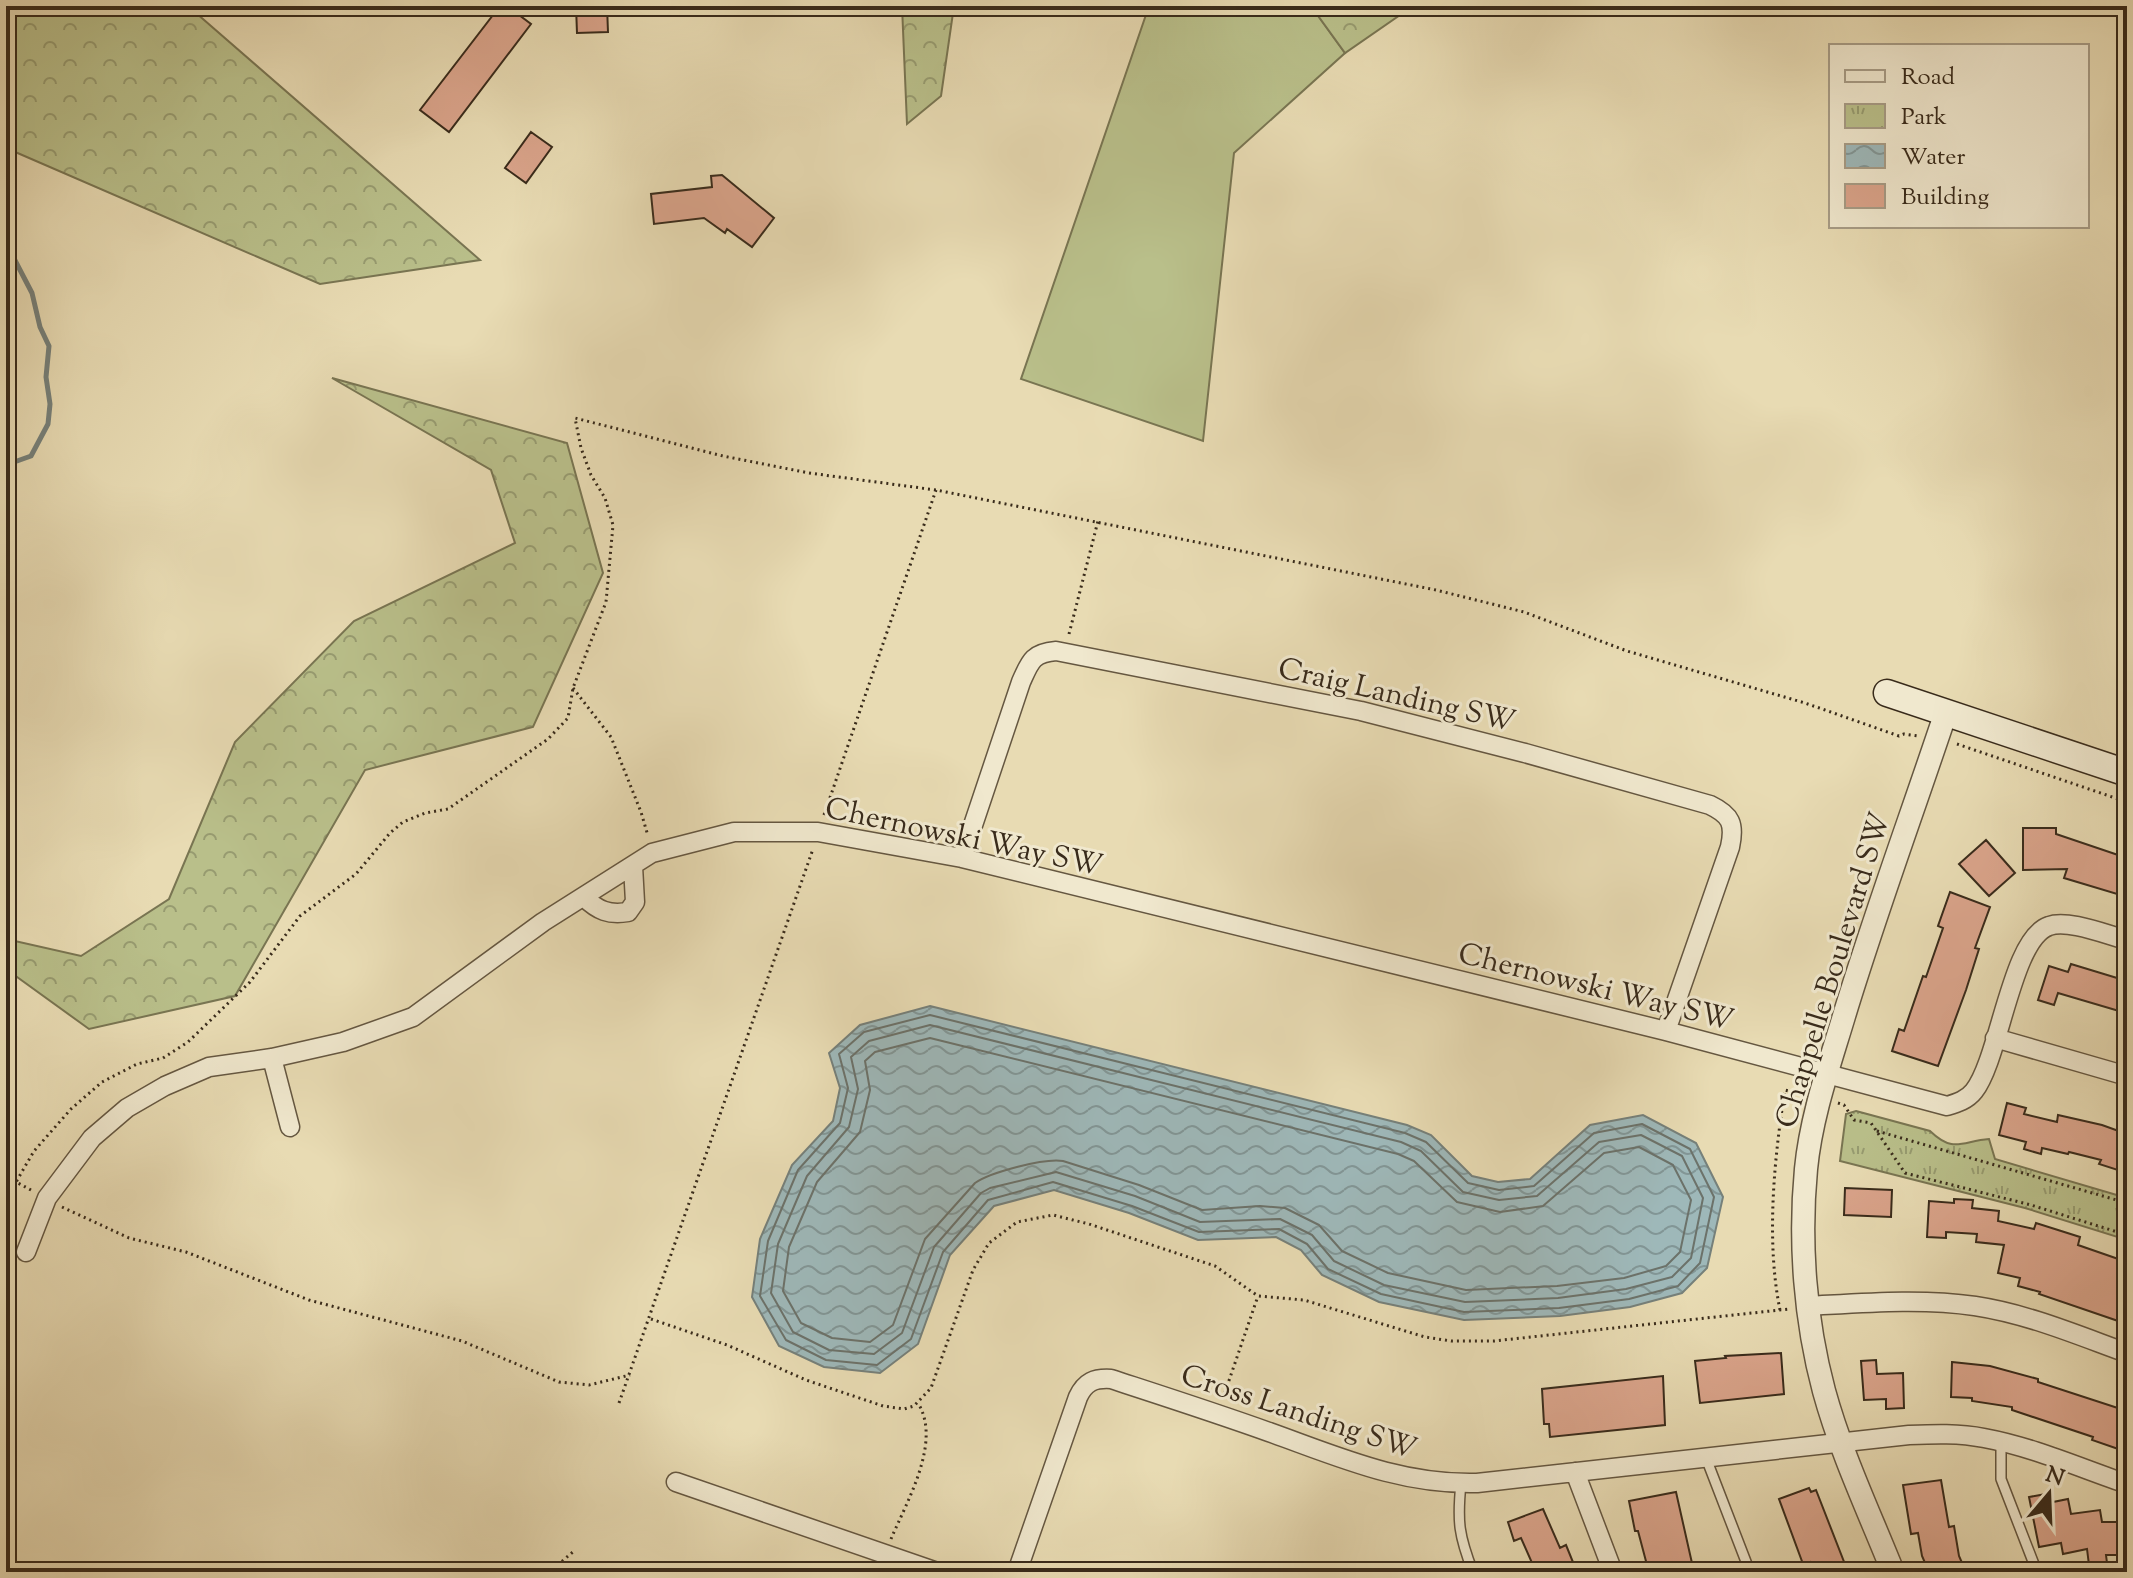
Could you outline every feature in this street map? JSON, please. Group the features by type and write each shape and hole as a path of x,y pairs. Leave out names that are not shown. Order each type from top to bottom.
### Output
{"main road":[{"path":"1887,693 2127,773"}],"street":[{"name":"Craig Landing SW","path":"962,858 1021,682 1030,662 1041,652 1064,653 1361,711 1710,805 1731,819 1734,830 1730,847 1666,1031"},
{"name":"Chappelle Boulevard SW","path":"1893,1572 1841,1444 1824,1390 1804,1272 1803,1212 1806,1167 1826,1073 1868,939 1946,712"},
{"name":"Chernowski Way SW","path":"26,1252 47,1198 92,1138 127,1108 165,1086 209,1067 272,1058 343,1042 413,1017 543,922 652,853 734,832 818,832 962,858 1666,1031 1947,1106 1960,1102 1974,1092 2023,956 2035,935 2048,926 2064,924 2127,940"},
{"path":"584,897 604,912 628,912 635,902 633,866"},
{"path":"1995,1038 2127,1076"},
{"path":"272,1058 290,1127"},
{"path":"1809,1306 1885,1303 1973,1306 2027,1317 2127,1353"},
{"name":"Cross Landing SW","path":"1017,1572 1082,1388 1091,1381 1111,1379 1386,1474 1411,1479 1461,1483 1909,1435 1948,1434 2001,1441 2127,1484"},
{"path":"1575,1472 1613,1572"},
{"path":"676,1482 929,1571"}],"lane":[{"path":"2001,1441 2001,1479 2037,1572"},
{"path":"1706,1458 1750,1572"},
{"path":"1461,1483 1457,1519 1473,1572"}],"path":[{"path":"630,1375 589,1385 559,1382 462,1341 309,1300 186,1252 129,1238 101,1227 16,1182 34,1151 71,1109 102,1082 137,1064 163,1058 188,1042 250,982 300,916 356,874 403,822 425,813 448,809 548,739 568,718 573,688 606,602 613,525 605,498 591,475 581,448 575,418 723,456 809,473 936,490 1098,521 1496,604 1667,664 1805,703 1899,736 1904,734"},
{"path":"619,1403 651,1319 936,490"},
{"path":"1064,653 1098,521"},
{"path":"573,688 611,737 641,812 652,853"},
{"path":"1968,747 2127,802"},
{"path":"1780,1310 1774,1249 1774,1192 1785,1090 1844,1105 1854,1120 1871,1123 1905,1173 2031,1205 2127,1235"},
{"path":"1877,1131 2127,1203"},
{"path":"651,1319 727,1345 806,1380 883,1406 904,1409 918,1403 931,1388 980,1255 1002,1231 1017,1222 1053,1215 1215,1266 1258,1296 1304,1300 1403,1332 1451,1341 1471,1342 1809,1306"},
{"path":"1218,1414 1258,1296"},
{"path":"886,1554 925,1453 926,1424 918,1403"},
{"path":"557,1572 560,1563 574,1551"}],"green space":[{"path":"6,6 188,6 480,260 320,284 6,148"},
{"path":"902,6 954,6 941,96 907,124"},
{"path":"1149,6 1311,6 1345,53 1234,153 1203,441 1021,379"},
{"path":"1311,6 1413,6 1345,53"},
{"path":"332,378 567,443 603,573 533,727 365,770 235,996 89,1029 6,969 6,939 81,956 169,899 235,742 354,621 515,543 491,470"},
{"path":"1856,1111 1930,1131 1952,1144 1989,1139 1995,1159 2127,1198 2127,1240 2025,1208 1840,1161 1846,1114"}],"water":[{"path":"930,1006 1407,1125 1431,1135 1472,1176 1498,1182 1530,1179 1590,1125 1643,1115 1696,1143 1723,1197 1707,1268 1682,1293 1630,1307 1560,1316 1464,1320 1379,1302 1322,1275 1301,1250 1276,1237 1198,1240 1129,1213 1054,1190 994,1206 950,1255 918,1344 880,1373 824,1367 779,1346 752,1297 760,1239 792,1165 833,1121 840,1088 829,1053 860,1025"}],"building":[{"path":"500,6 507,6 531,24 449,132 420,110"},
{"path":"576,6 607,6 608,32 577,33"},
{"path":"531,132 552,147 526,183 505,168"},
{"path":"722,175 774,218 752,247 727,229 725,233 704,218 654,224 651,194 712,187 711,176"},
{"path":"2023,828 2056,828 2056,834 2127,858 2127,897 2064,878 2067,869 2023,870"},
{"path":"1986,840 2015,873 1989,896 1959,864"},
{"path":"1950,892 1990,907 1975,948 1979,949 1966,990 1938,1066 1892,1051 1899,1029 1904,1031 1923,976 1926,977 1943,928 1938,926"},
{"path":"2071,964 2127,981 2127,1011 2058,993 2054,1005 2038,1000 2049,966 2068,972"},
{"path":"2007,1103 2026,1108 2024,1114 2057,1122 2058,1115 2127,1134 2127,1173 2099,1164 2101,1160 2069,1152 2042,1148 2041,1154 2024,1149 2026,1142 1999,1135"},
{"path":"1845,1188 1892,1190 1891,1217 1844,1215"},
{"path":"1954,1199 1973,1200 1972,1208 1999,1211 1998,1221 2034,1229 2036,1223 2080,1237 2078,1245 2127,1262 2127,1324 2018,1286 2020,1278 1998,1273 2004,1245 1976,1242 1977,1234 1946,1232 1946,1238 1927,1237 1929,1201 1954,1203"},
{"path":"1781,1353 1784,1394 1700,1403 1695,1361"},
{"path":"1876,1360 1877,1374 1903,1373 1904,1408 1886,1409 1886,1399 1864,1400 1861,1361"},
{"path":"1952,1362 1990,1366 2038,1379 2038,1382 2127,1411 2127,1452 2092,1440 2093,1437 2012,1410 2012,1407 1972,1401 1972,1398 1951,1397"},
{"path":"1663,1376 1665,1425 1550,1437 1549,1424 1544,1424 1542,1389"},
{"path":"1941,1480 1949,1527 1954,1526 1959,1556 1966,1572 1929,1572 1918,1533 1911,1534 1903,1485"},
{"path":"1809,1488 1811,1492 1816,1490 1848,1572 1815,1572 1810,1562 1803,1564 1779,1499"},
{"path":"1676,1492 1694,1572 1656,1572 1654,1563 1647,1565 1629,1501"},
{"path":"2046,1494 2048,1503 2068,1499 2071,1514 2100,1510 2102,1522 2127,1522 2127,1555 2106,1555 2107,1563 2089,1565 2087,1549 2063,1554 2061,1543 2039,1547 2029,1497"},
{"path":"1543,1509 1560,1548 1566,1545 1577,1572 1536,1572 1521,1538 1514,1541 1508,1522"}],"waterway":[{"path":"6,243 32,293 40,327 49,346 46,377 50,404 48,424 31,456 17,461 6,460"}]}
